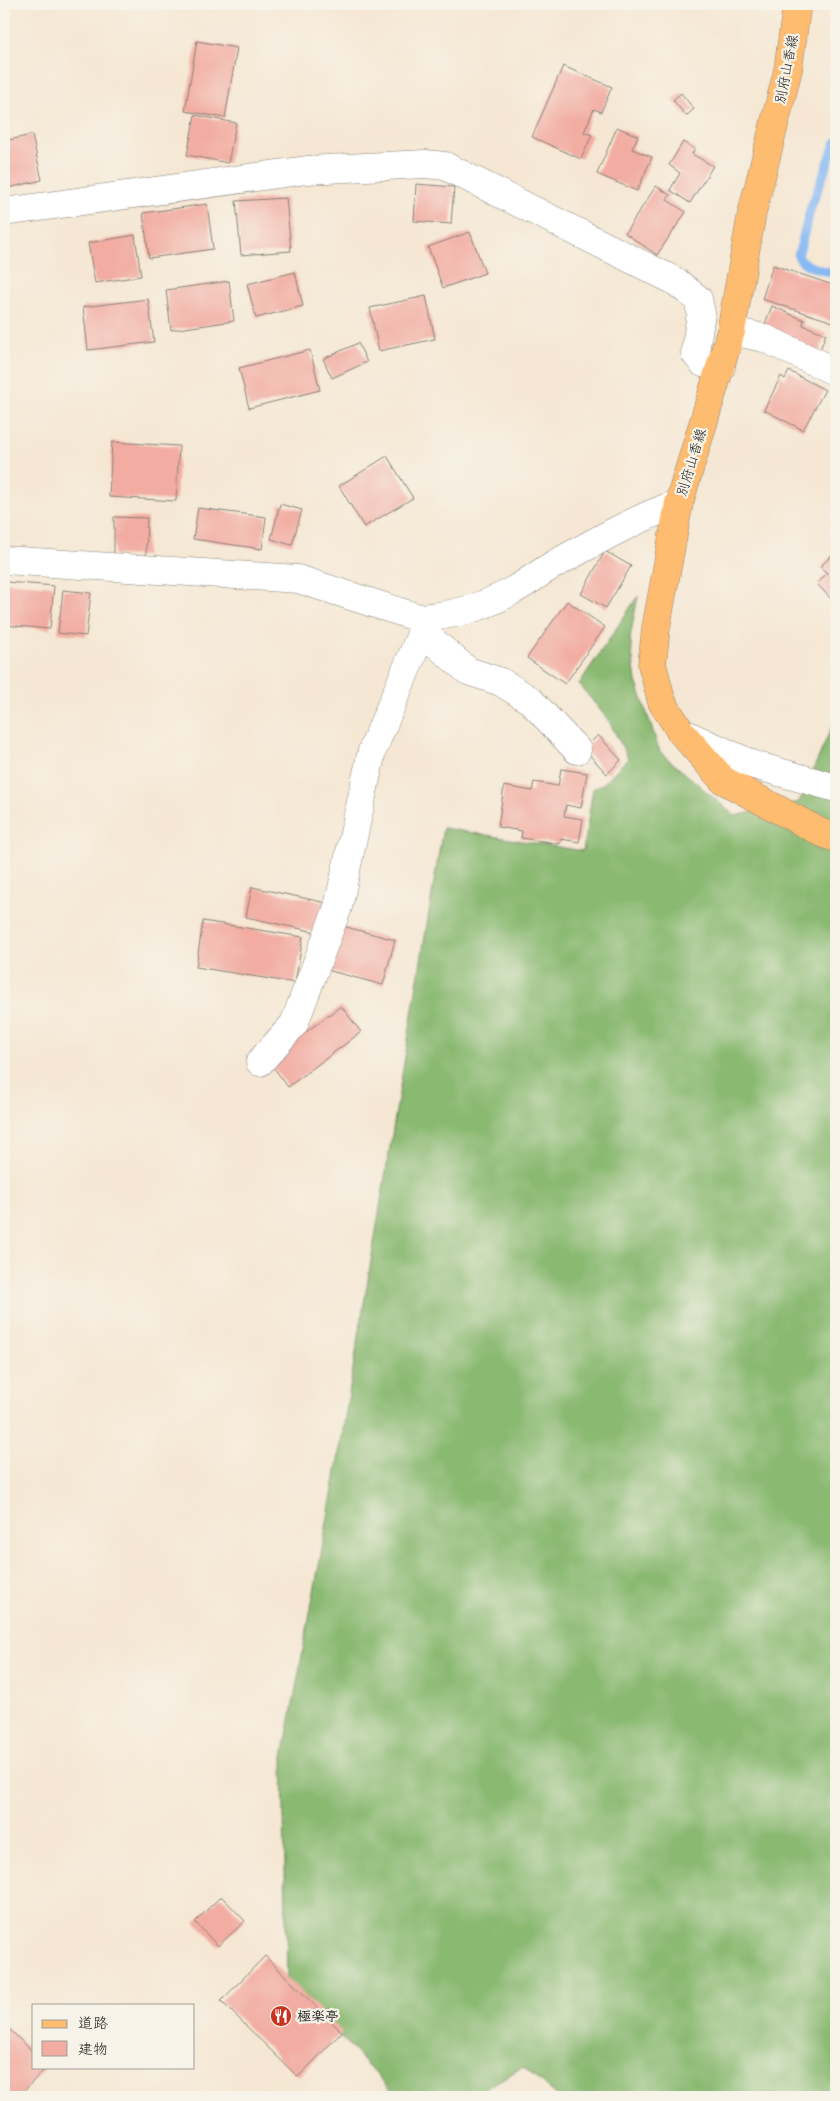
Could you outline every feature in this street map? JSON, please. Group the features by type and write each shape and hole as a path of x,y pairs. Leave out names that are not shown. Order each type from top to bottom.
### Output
{"main road":[{"name":"別府山香線","path":"797,4 788,70 752,213 730,331 721,367 679,503 656,628 652,664 662,702 681,732 724,780 822,833 836,838"}],"street":[{"path":"4,212 307,170 424,164 445,166 675,281 698,299 701,313 695,353 703,363 721,367"},
{"path":"730,331 764,338 835,367"},
{"path":"420,625 461,613 500,597 618,528 679,503"},
{"path":"4,560 298,579 420,625 468,672 501,682 530,700 577,750"},
{"path":"260,1062 294,1024 338,907 372,751 420,625"},
{"path":"681,732 754,765 836,788"}],"green space":[{"path":"638,596 630,638 636,681 660,752 735,816 799,802 834,722 836,704 836,2097 559,2097 523,2067 470,2097 397,2097 287,1978 283,1757 333,1490 443,828 583,851 593,789 604,783 628,758 609,721 579,684"}],"building":[{"path":"197,41 237,48 225,118 185,111"},
{"path":"563,66 612,87 601,112 594,109 584,132 592,135 581,159 532,137"},
{"path":"681,93 694,109 686,116 673,100"},
{"path":"195,115 236,123 228,163 187,155"},
{"path":"617,127 638,136 632,149 652,157 637,191 597,174"},
{"path":"32,135 42,180 4,189 4,141"},
{"path":"683,142 695,149 692,154 713,166 690,203 670,190 680,173 669,165"},
{"path":"416,184 454,187 451,224 414,221"},
{"path":"656,186 670,195 667,200 686,212 657,255 625,233"},
{"path":"286,198 291,251 241,255 236,201"},
{"path":"207,204 213,249 149,258 143,213"},
{"path":"470,232 485,273 443,288 428,247"},
{"path":"135,235 141,276 95,283 88,243"},
{"path":"773,265 836,286 836,323 762,299"},
{"path":"295,272 303,306 256,318 247,284"},
{"path":"229,281 234,321 171,330 166,290"},
{"path":"426,296 435,339 379,351 370,308"},
{"path":"148,299 154,342 88,350 83,307"},
{"path":"772,306 804,320 803,325 826,334 819,352 763,329"},
{"path":"358,343 367,362 332,378 323,359"},
{"path":"310,350 320,390 249,408 239,368"},
{"path":"789,371 825,390 803,430 764,410 781,376 785,379"},
{"path":"112,442 179,446 176,501 109,497"},
{"path":"387,456 413,498 364,527 339,486"},
{"path":"280,504 302,510 292,545 271,539"},
{"path":"198,508 266,517 262,549 193,539"},
{"path":"114,517 147,518 146,556 114,555"},
{"path":"605,551 631,566 606,608 581,594"},
{"path":"836,551 836,604 817,584 827,573 820,567"},
{"path":"6,582 54,586 50,629 4,625"},
{"path":"63,590 91,593 86,636 58,633"},
{"path":"567,601 605,627 565,684 527,658"},
{"path":"598,735 621,760 607,774 584,749"},
{"path":"561,769 587,773 581,808 566,805 564,816 583,819 579,842 561,839 560,844 521,838 522,831 498,827 504,786 532,791 534,782 558,786"},
{"path":"252,887 327,903 320,933 246,917"},
{"path":"203,921 303,937 295,983 196,967"},
{"path":"335,924 395,940 383,985 323,969"},
{"path":"341,1006 361,1032 288,1087 268,1060"},
{"path":"221,1896 245,1921 218,1946 195,1922"},
{"name":"極楽亭","path":"265,1956 342,2032 298,2077 221,2001"},
{"path":"4,2024 32,2051 32,2068 46,2068 18,2097 4,2097"}],"waterway":[{"path":"836,142 811,207 798,256 809,266 836,274"}],"place":[{"name":"極楽亭","path":"281,2016"}]}
